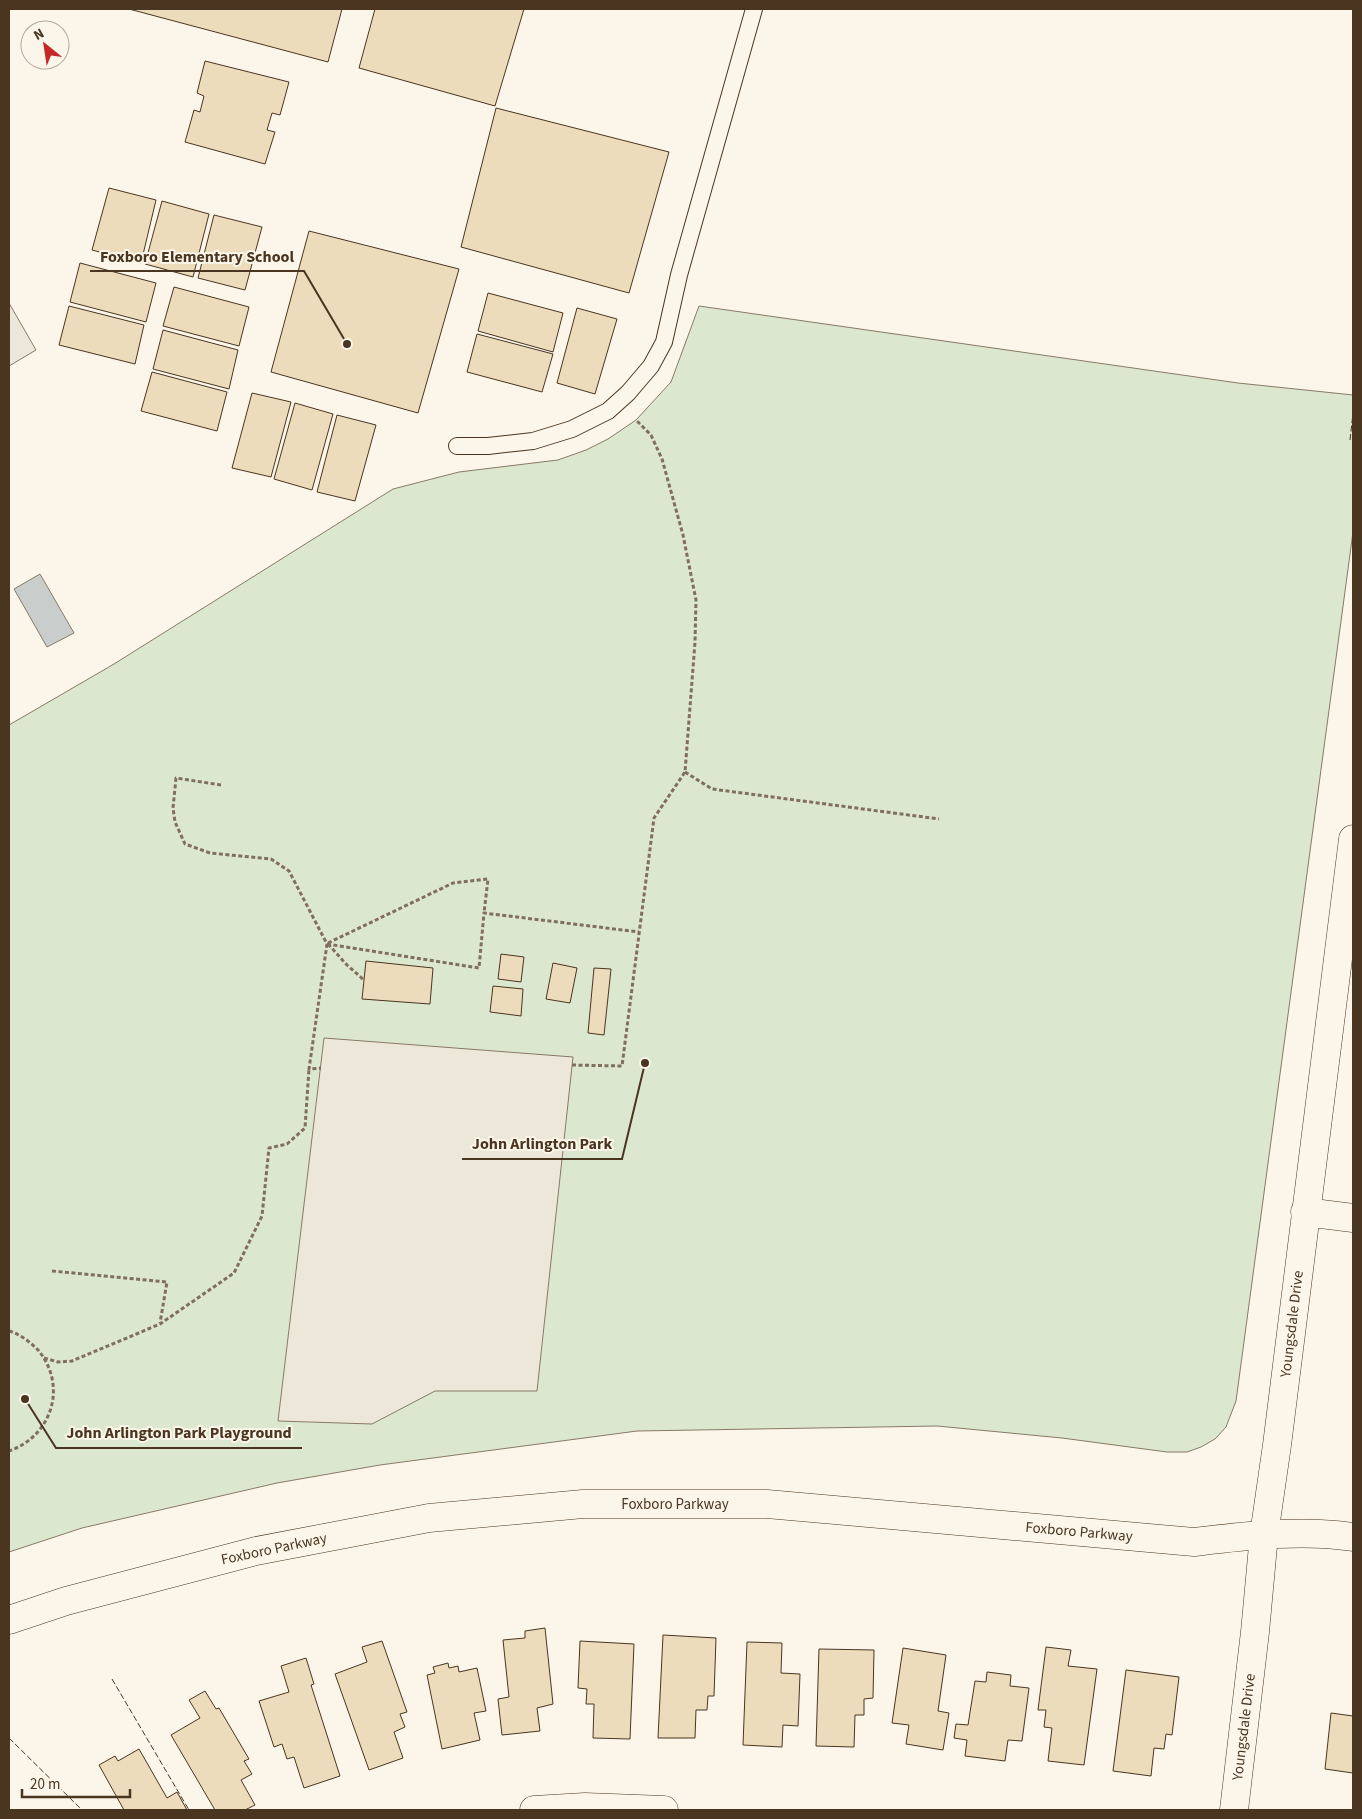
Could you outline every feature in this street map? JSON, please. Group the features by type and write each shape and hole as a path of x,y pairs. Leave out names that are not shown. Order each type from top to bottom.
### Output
{"main road":[{"name":"Youngsdale Drive","path":"1234,1810 1255,1632 1264,1535 1353,839"},
{"path":"1305,1212 1353,1218"},
{"name":"Foxboro Parkway","path":"9,1620 66,1601 256,1551 429,1518 583,1504 767,1504 1194,1542 1264,1535 1332,1534 1353,1537"},
{"path":"534,1810 585,1807 664,1810"}],"lane":[{"path":"457,446 488,446 533,441 572,429 608,410 628,393 651,366 664,342 679,275 754,9"}],"path":[{"path":"572,1065 622,1066 654,818 685,772 695,642 696,600 683,535 662,459 650,436 619,401"},
{"path":"685,772 712,789 939,819"},
{"path":"221,785 176,778 175,822 185,844 210,853 270,859 288,871 327,944 364,980"},
{"path":"488,879 479,968 327,944 453,883 488,879"},
{"path":"484,913 639,932"},
{"path":"44,1358 58,1362 72,1361 160,1324 234,1273 262,1216 269,1148 287,1144 305,1128 309,1069 327,944"},
{"path":"309,1069 321,1068"},
{"path":"52,1271 167,1282 160,1324"},
{"path":"9,1332 31,1343 44,1358 52,1378 53,1398 48,1418 36,1436 9,1451"}],"green space":[{"path":"699,306 1238,383 1353,395 1353,532 1236,1401 1226,1427 1215,1439 1187,1452 1167,1452 1062,1438 937,1426 637,1431 380,1465 277,1483 82,1528 9,1552 9,725 114,664 393,489 459,472 558,460 586,450 608,439 636,420 671,382"}],"shaded area":[{"path":"9,303 36,350 9,366"},
{"path":"40,574 74,633 47,647 14,589"},
{"path":"324,1038 573,1057 537,1391 435,1391 372,1424 278,1421"}],"building":[{"path":"129,9 342,9 328,62"},
{"path":"375,9 524,9 495,106 359,68"},
{"path":"205,61 289,82 280,115 272,113 267,130 275,132 265,164 185,142 194,110 200,112 204,96 197,93"},
{"path":"496,108 669,152 629,293 461,247"},
{"path":"109,188 156,200 141,263 92,250"},
{"path":"162,201 209,214 193,277 145,264"},
{"path":"214,215 262,227 245,290 198,278"},
{"path":"309,231 459,269 418,413 271,372"},
{"path":"80,263 156,283 146,322 70,302"},
{"path":"174,287 249,307 239,346 163,326"},
{"path":"488,293 563,313 553,352 478,331"},
{"path":"69,306 144,325 135,364 59,345"},
{"path":"577,308 617,319 595,394 557,383"},
{"path":"163,330 238,350 229,389 153,369"},
{"path":"477,334 553,354 542,392 467,372"},
{"path":"152,372 227,392 217,431 141,411"},
{"path":"252,393 291,402 271,477 232,468"},
{"path":"295,403 333,414 312,490 274,479"},
{"path":"337,415 376,425 355,501 317,492"},
{"path":"501,954 524,957 521,982 498,979"},
{"path":"366,961 433,968 430,1004 362,999"},
{"path":"553,963 577,968 570,1003 546,999"},
{"path":"594,968 611,969 604,1035 588,1033"},
{"path":"493,986 523,989 521,1016 490,1012"},
{"path":"545,1628 553,1704 537,1708 540,1731 502,1735 498,1699 509,1697 503,1640 525,1638 525,1631"},
{"path":"663,1635 716,1638 714,1696 708,1696 707,1710 696,1710 695,1738 658,1738"},
{"path":"382,1641 407,1712 400,1714 405,1727 394,1732 403,1758 369,1770 335,1674 367,1662 362,1647"},
{"path":"580,1641 634,1644 630,1739 593,1738 594,1704 586,1704 587,1689 578,1688"},
{"path":"747,1642 782,1643 781,1673 800,1674 798,1726 783,1725 782,1747 743,1745"},
{"path":"1046,1647 1071,1650 1068,1666 1097,1669 1084,1765 1048,1761 1052,1728 1044,1727 1046,1710 1038,1710"},
{"path":"903,1648 946,1655 938,1711 949,1713 943,1750 906,1744 909,1725 892,1723"},
{"path":"819,1649 874,1650 873,1698 864,1699 864,1715 855,1715 854,1747 816,1746"},
{"path":"306,1658 314,1684 311,1685 340,1776 304,1788 294,1757 287,1759 282,1744 274,1747 259,1701 289,1692 281,1666"},
{"path":"448,1663 449,1668 458,1666 459,1672 477,1668 486,1711 474,1713 480,1740 442,1749 427,1675 435,1673 433,1667"},
{"path":"1126,1670 1179,1677 1172,1735 1166,1734 1164,1749 1154,1748 1151,1776 1113,1771"},
{"path":"987,1672 1011,1675 1010,1686 1029,1688 1022,1741 1008,1740 1005,1761 965,1756 967,1740 954,1738 956,1724 968,1725 975,1681 986,1682"},
{"path":"205,1691 216,1709 219,1708 249,1759 244,1761 252,1774 241,1780 255,1805 245,1810 215,1810 171,1735 200,1718 189,1700"},
{"path":"1331,1713 1353,1716 1353,1773 1325,1769"},
{"path":"139,1749 167,1798 177,1792 187,1810 124,1810 99,1765 115,1756 118,1761"}],"fence":[{"path":"1350,440 1353,413"},
{"path":"112,1679 189,1810"},
{"path":"9,1738 82,1810"}],"place":[{"name":"Foxboro Elementary School","path":"347,344"},
{"name":"John Arlington Park","path":"645,1063"},
{"name":"John Arlington Park Playground","path":"25,1399"}]}
